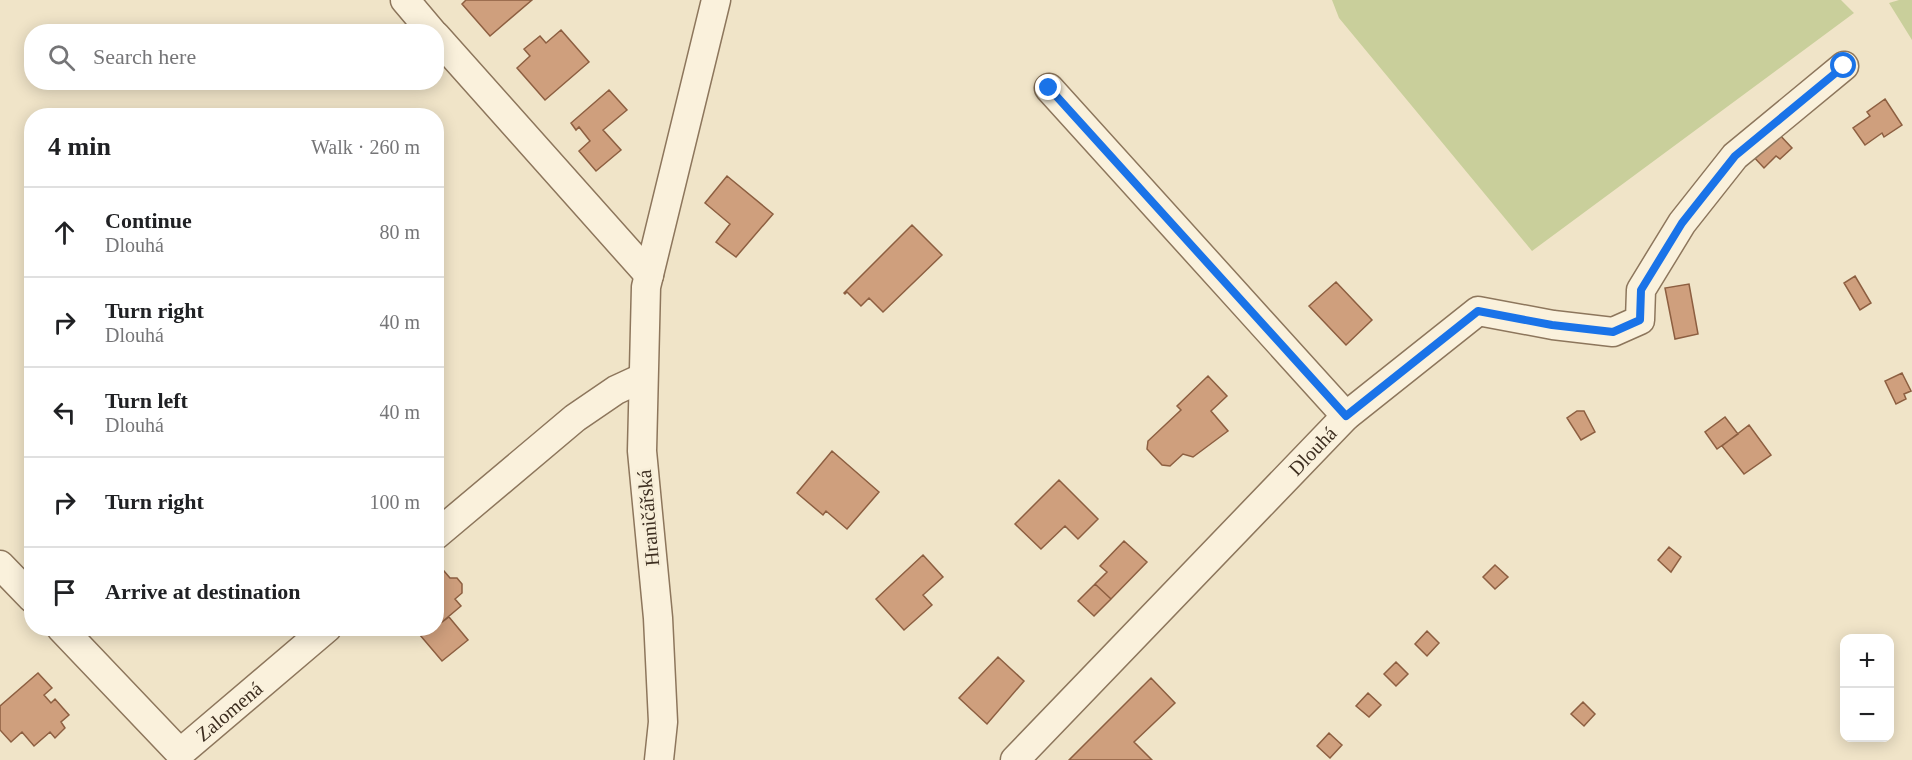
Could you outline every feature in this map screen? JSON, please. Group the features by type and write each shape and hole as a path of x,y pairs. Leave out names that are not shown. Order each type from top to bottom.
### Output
{"street":[{"path":"405,0 425,24"},
{"name":"Hraničářská","path":"659,760 663,722 658,618 642,451 646,287 716,0"},
{"path":"444,45 649,275"},
{"name":"Dlouhá","path":"1015,760 1346,416 1478,311 1552,325 1613,332 1640,320 1641,290 1682,223 1728,164 1844,66"},
{"path":"1049,88 1346,416"},
{"path":"444,529 575,418 616,390 642,378"},
{"path":"0,565 24,589"},
{"name":"Zalomená","path":"69,636 180,753 318,636"}],"green space":[{"path":"1332,0 1841,0 1854,13 1532,251 1339,18"},
{"path":"1912,0 1912,40 1889,3"}],"building":[{"path":"466,0 532,0 490,36 462,4"},
{"path":"561,30 589,62 545,100 517,68 530,56 524,49 540,36 546,43"},
{"path":"609,90 627,110 603,130 621,150 596,171 579,151 590,141 579,127 576,130 571,123"},
{"path":"1885,99 1902,125 1884,137 1882,133 1865,145 1853,128 1870,116 1867,112"},
{"path":"1777,132 1792,148 1780,159 1776,156 1764,168 1752,155"},
{"path":"727,176 773,214 736,257 716,242 730,224 705,203"},
{"path":"912,225 942,255 883,312 869,298 861,306 847,292 845,294 844,293"},
{"path":"1855,276 1871,303 1860,310 1844,283"},
{"path":"1336,282 1372,320 1346,345 1309,306"},
{"path":"1689,284 1698,334 1675,339 1665,288"},
{"path":"1902,373 1911,391 1904,394 1906,399 1896,404 1885,381"},
{"path":"1208,376 1227,396 1211,411 1228,431 1193,457 1183,454 1170,466 1162,465 1147,449 1148,441 1181,410 1177,406"},
{"path":"1577,411 1584,411 1595,432 1581,440 1567,418"},
{"path":"1725,417 1738,434 1717,449 1705,432"},
{"path":"1749,425 1771,455 1744,474 1722,446"},
{"path":"832,451 879,492 847,529 826,511 823,515 797,493"},
{"path":"1059,480 1098,519 1078,539 1065,526 1041,549 1015,524"},
{"path":"1124,541 1147,562 1111,599 1095,584 1107,572 1100,566"},
{"path":"1669,547 1681,557 1671,572 1658,560"},
{"path":"923,555 943,577 923,595 932,605 904,630 876,599"},
{"path":"1495,565 1508,577 1495,589 1483,577"},
{"path":"444,571 450,578 457,578 462,584 462,593 455,599 461,606 444,620"},
{"path":"1095,584 1111,599 1094,616 1078,601"},
{"path":"449,617 468,640 442,661 421,636 444,636 444,621"},
{"path":"1427,631 1439,643 1427,656 1415,644"},
{"path":"998,657 1024,681 987,724 959,698"},
{"path":"1396,662 1408,674 1396,686 1384,674"},
{"path":"38,673 52,688 44,695 51,703 55,699 69,715 61,722 65,728 55,738 50,732 34,746 22,732 11,742 0,730 0,706"},
{"path":"1151,678 1175,703 1134,742 1152,760 1069,760"},
{"path":"1368,693 1381,705 1369,717 1356,706"},
{"path":"1583,702 1595,714 1584,726 1571,714"},
{"path":"1329,733 1342,745 1330,758 1317,746"}],"route":[{"path":"1049,88 1346,416 1478,311 1552,325 1613,332 1640,320 1641,290 1682,223 1735,156 1844,66"}]}
